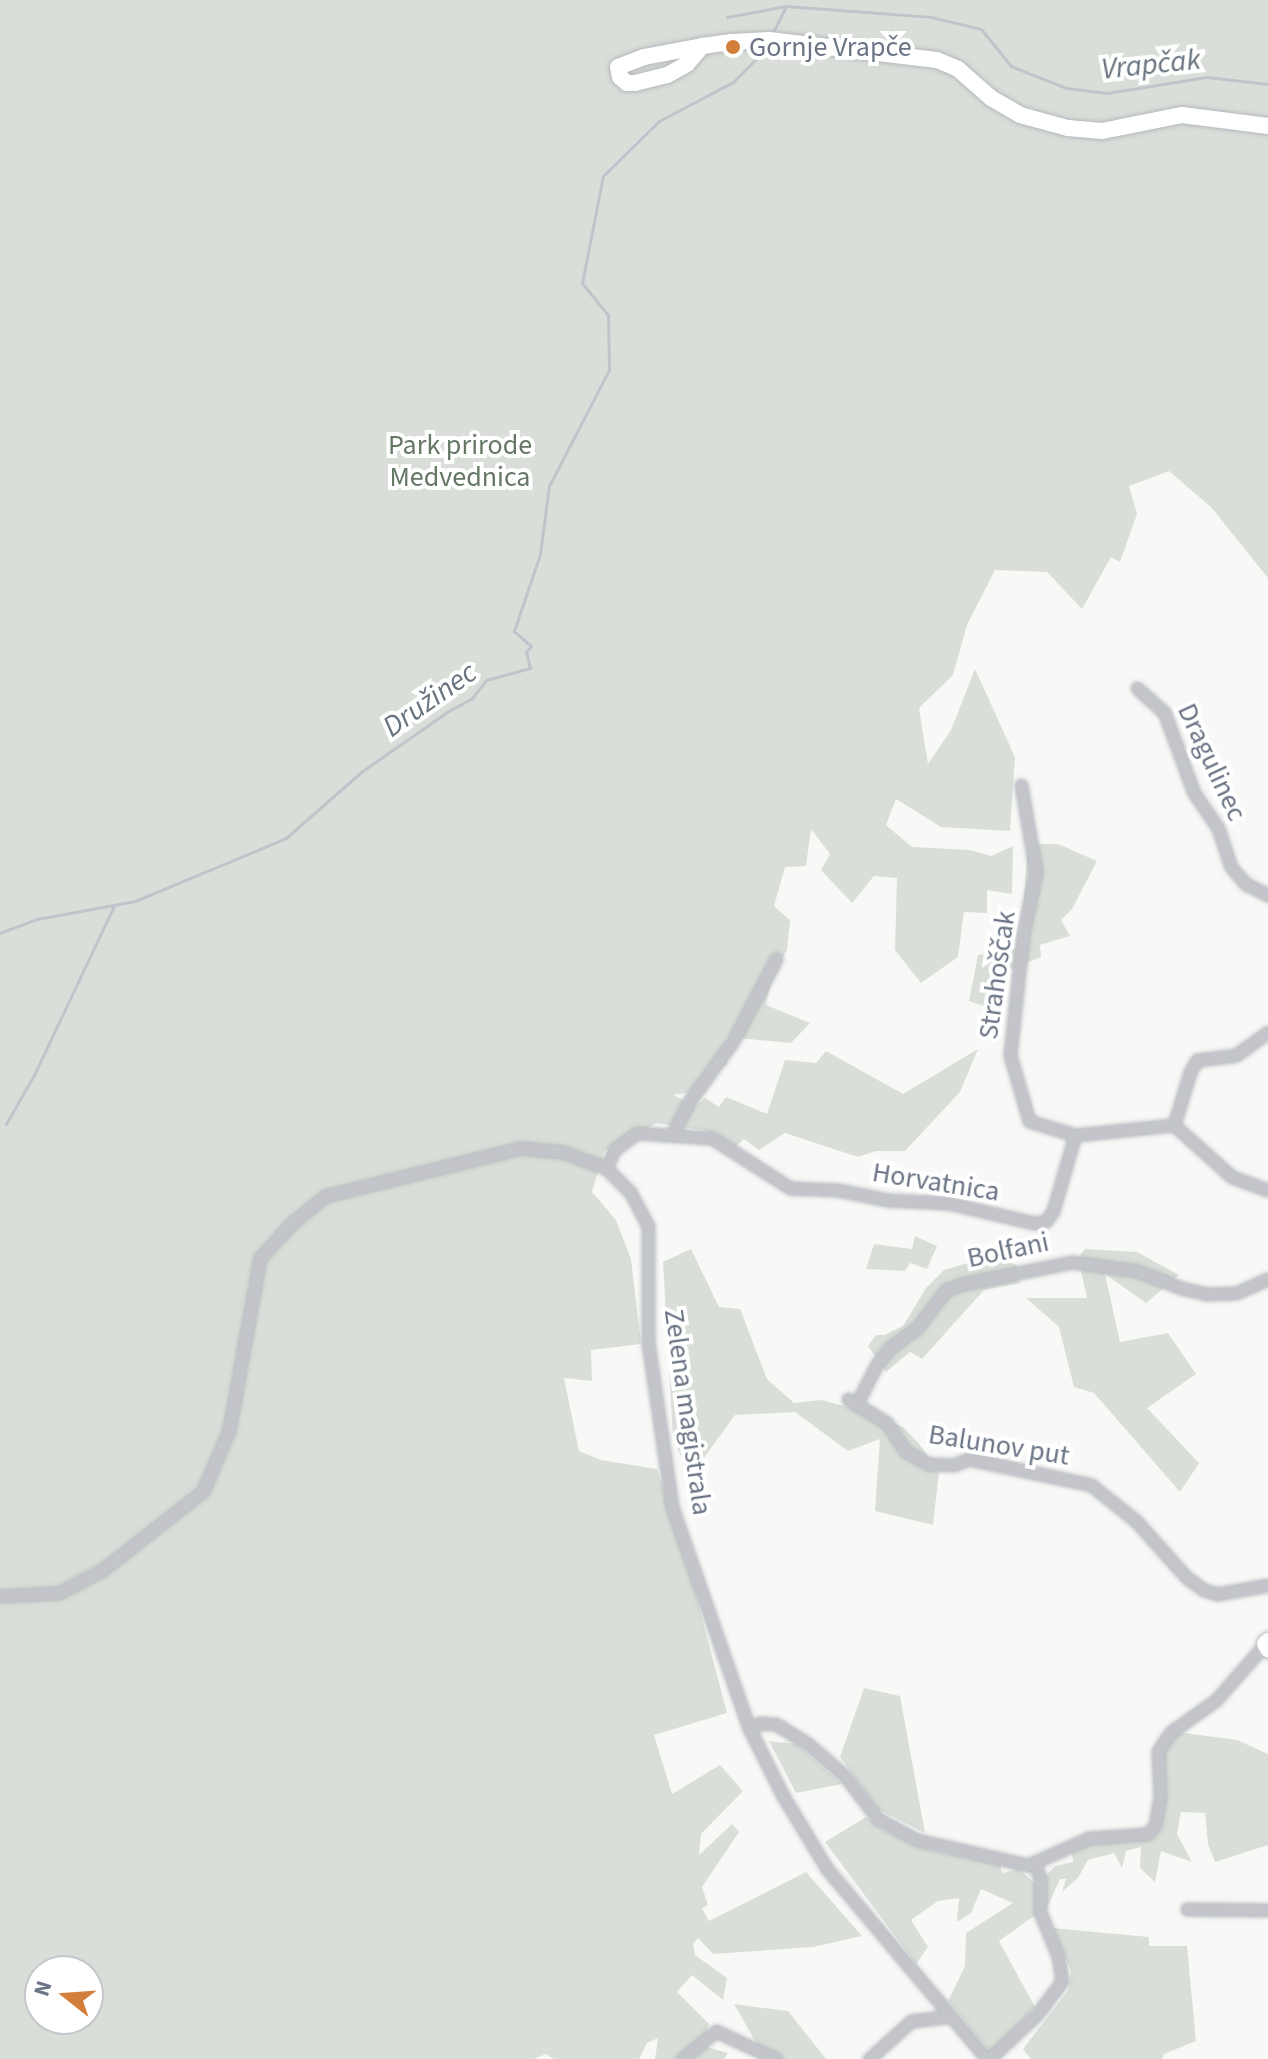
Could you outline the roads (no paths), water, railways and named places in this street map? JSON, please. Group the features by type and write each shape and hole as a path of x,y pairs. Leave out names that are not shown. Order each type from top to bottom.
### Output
{"street":[{"path":"702,46 760,39 937,60 958,69 991,98 1020,115 1089,132 1182,115 1268,126"},
{"name":"Dragulinec","path":"1137,688 1164,712 1194,793 1218,828 1231,867 1246,884 1268,895"},
{"name":"Strahoščak","path":"1021,785 1036,872 1023,935 1010,1055 1029,1121 1075,1135"},
{"path":"672,1134 691,1099 733,1041 776,959"},
{"path":"1174,1125 1190,1072 1197,1060 1236,1055 1268,1032"},
{"path":"1075,1135 1174,1125 1232,1177 1268,1190"},
{"name":"Horvatnica","path":"606,1168 615,1149 637,1133 712,1138 790,1188 948,1203 1034,1223 1046,1221 1053,1211 1075,1135"},
{"name":"Zelena magistrala","path":"0,1596 58,1593 101,1571 203,1491 229,1430 260,1258 292,1223 325,1196 521,1148 563,1152 606,1168 630,1192 648,1226 648,1342 672,1507 749,1728 783,1796 827,1869 988,2059"},
{"name":"Bolfani","path":"852,1401 890,1348 917,1328 946,1290 962,1284 1072,1262 1138,1271 1181,1288 1207,1294 1236,1293 1268,1279"},
{"name":"Balunov put","path":"852,1401 887,1423 905,1451 928,1464 953,1465 969,1459 1091,1485 1136,1521 1186,1577 1204,1590 1217,1594 1268,1585"},
{"path":"749,1728 760,1723 776,1724 809,1745 845,1776 878,1819 917,1840 1035,1864 1089,1838 1147,1834 1155,1825 1160,1798 1158,1751 1171,1732 1216,1700 1267,1645"},
{"path":"988,2059 1038,2013 1062,1981 1058,1956 1040,1912 1040,1878 1035,1864"},
{"path":"1187,1909 1268,1910"},
{"path":"869,2059 911,2021 950,2016"},
{"path":"682,2059 716,2031 776,2059"}],"waterway":[{"name":"Vrapčak","path":"727,17 786,6 931,17 981,29 1011,66 1066,88 1107,93 1207,77 1268,84"},
{"name":"Družinec","path":"773,32 786,7"},
{"name":"Družinec","path":"0,933 37,919 135,901 286,838 361,772 472,698 486,680 530,668 526,652 531,646 514,631 540,554 549,486 609,370 608,315 582,283 603,176 659,121 733,82 762,53"},
{"path":"6,1124 34,1075 114,906"}],"place":[{"name":"Gornje Vrapče","path":"733,47"}],"park label":[{"name":"Park prirode Medvednica","path":"460,461"}]}
